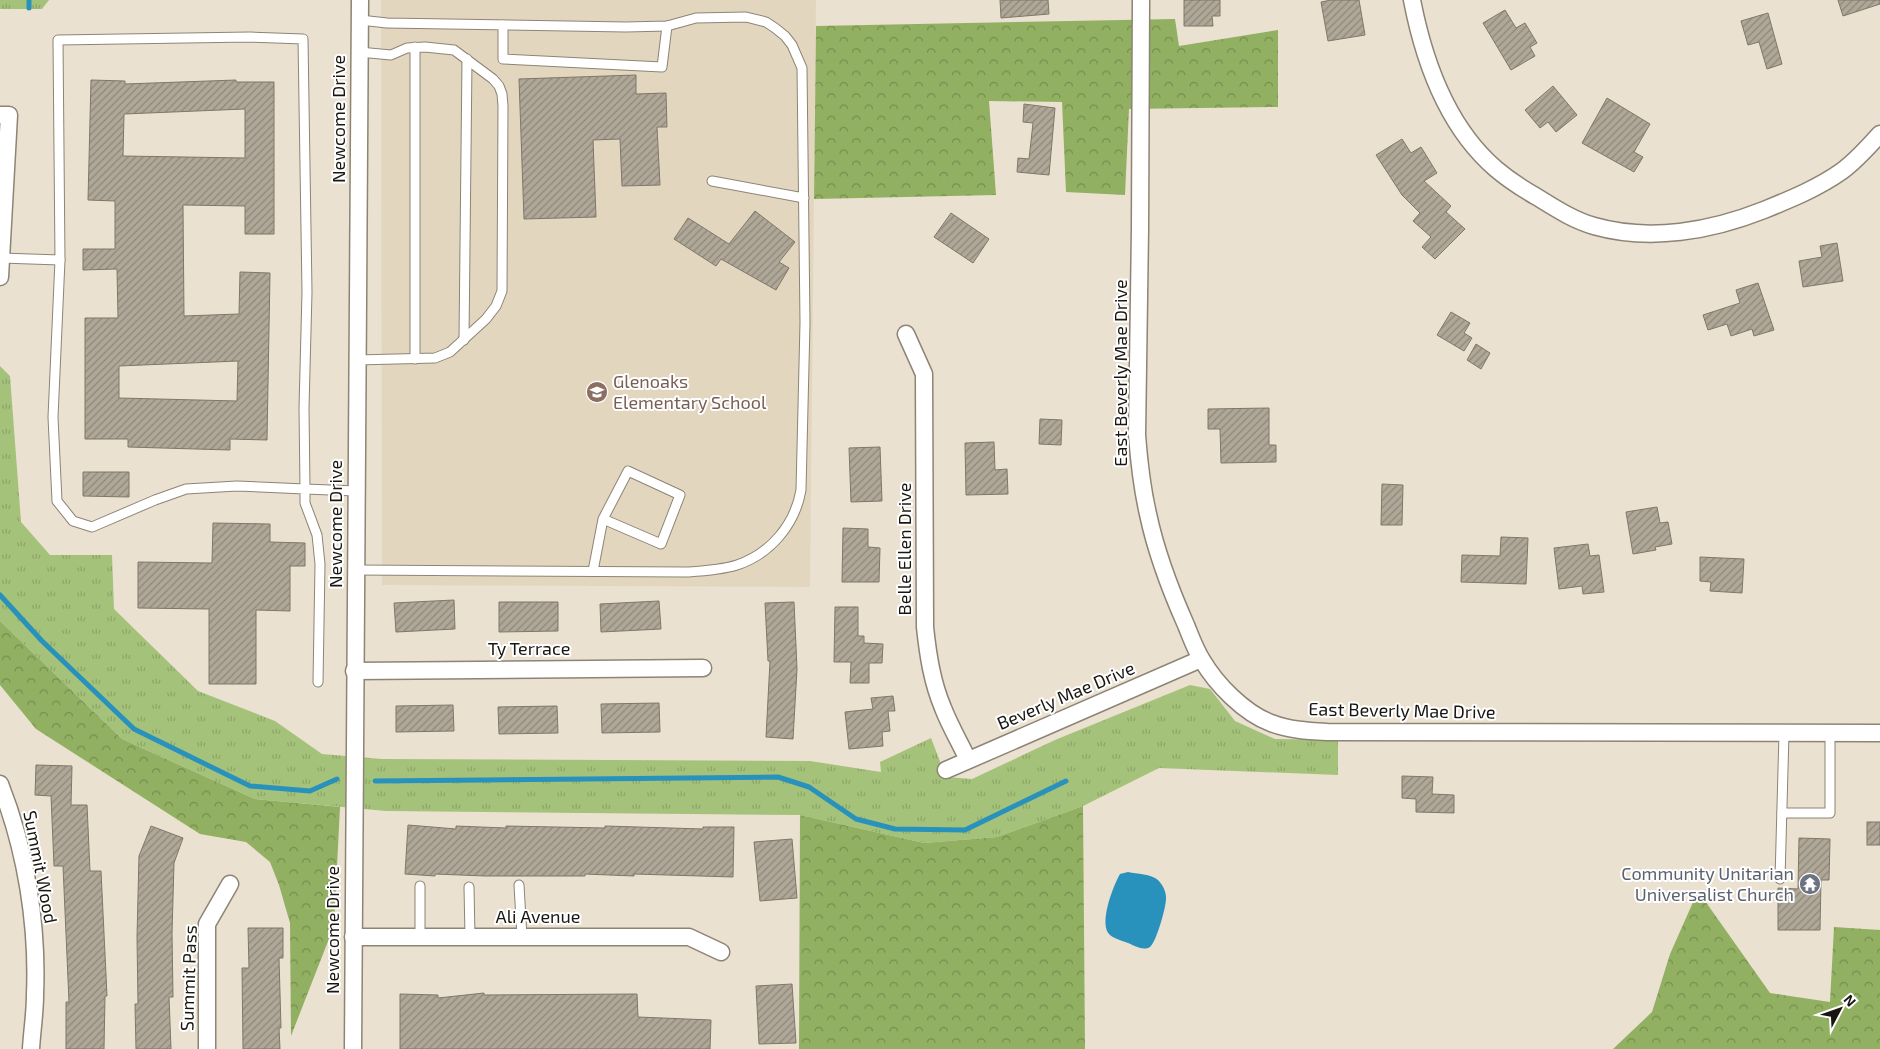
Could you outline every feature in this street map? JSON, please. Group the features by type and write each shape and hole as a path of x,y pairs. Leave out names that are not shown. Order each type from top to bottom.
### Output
{"street":[{"name":"Newcome Drive","path":"353,1049 354,670 360,0"},
{"name":"East Beverly Mae Drive","path":"1141,0 1138,435 1140,466 1148,514 1160,561 1201,659 1230,696 1248,710 1270,723 1295,730 1327,732 1880,733"},
{"path":"1412,0 1418,34 1443,99 1461,129 1477,150 1497,170 1517,185 1569,217 1594,226 1624,232 1658,234 1697,230 1724,224 1801,194 1825,181 1842,171 1880,134"},
{"path":"0,277 2,258 4,115"},
{"name":"Belle Ellen Drive","path":"906,334 924,374 925,627 928,655 934,682 943,708 968,760"},
{"name":"Beverly Mae Drive","path":"946,770 1201,659"},
{"name":"Ty Terrace","path":"354,670 703,668"},
{"name":"Summit Wood","path":"0,784 17,839 30,899 35,953 35,996 31,1049"},
{"name":"Summit Pass","path":"207,1049 207,924 230,884"},
{"name":"Ali Avenue","path":"353,937 689,937 721,952"}],"lane":[{"path":"355,570 687,572 736,566 763,552 780,536 789,524 795,512 801,490 805,323 802,68 792,45 775,28 766,22 746,17 696,18 667,26 626,27 387,23 360,20"},
{"path":"503,25 503,59 662,67 667,26"},
{"path":"318,682 320,564 317,535 305,503 305,490 304,408 307,292 303,39 250,37 58,40 60,260 53,417 57,501 73,521 92,527 154,500 186,489 237,486 305,490 356,491"},
{"path":"415,47 415,358"},
{"path":"357,360 435,358 450,352 496,306 502,292 502,94 499,86 493,79 454,50 415,47 407,48 392,55 360,52"},
{"path":"464,340 467,59"},
{"path":"712,181 804,198"},
{"path":"2,258 60,260"},
{"path":"593,571 603,519 628,471 680,495 661,544 603,519"},
{"path":"1780,879 1784,733"},
{"path":"1782,813 1830,813 1830,733"},
{"path":"519,885 522,937"},
{"path":"420,886 420,937"},
{"path":"469,887 470,937"}],"shaded area":[{"name":"Glenoaks Elementary School","path":"381,0 816,0 810,587 382,585"}],"green space":[{"path":"0,0 49,0 42,9 0,9"},
{"path":"1175,19 1179,46 1278,30 1278,107 1129,109 1125,195 1066,192 1062,102 989,101 996,195 814,199 816,26"},
{"path":"0,366 10,376 21,522 50,555 112,555 114,609 198,691 275,721 322,754 382,759 810,761 881,772 880,762 931,738 946,777 972,779 1055,740 1190,685 1210,689 1235,721 1275,739 1338,740 1338,775 1159,768 1083,806 997,837 924,843 800,815 386,811 255,799 122,739 0,621"},
{"path":"0,621 122,739 255,799 340,807 334,926 291,1036 290,923 270,862 246,842 200,834 36,729 0,685"},
{"path":"1083,806 1085,1049 799,1049 800,815 924,843 997,837"},
{"path":"1698,891 1770,993 1830,1002 1834,927 1880,930 1880,1049 1613,1049 1652,1012 1670,954"}],"water":[{"path":"1128,872 1155,878 1164,888 1165,892 1166,901 1161,924 1155,939 1150,947 1147,948 1139,948 1117,939 1110,935 1107,930 1106,914 1114,887 1120,874"}],"building":[{"path":"1000,0 1048,0 1049,14 1001,18"},
{"path":"1184,0 1220,0 1220,16 1212,16 1213,26 1184,26"},
{"path":"1359,0 1365,35 1328,41 1321,2"},
{"path":"1838,0 1880,0 1880,4 1843,16"},
{"path":"1505,10 1516,28 1525,23 1537,43 1530,47 1535,56 1511,70 1483,23"},
{"path":"1768,13 1782,64 1767,69 1759,42 1748,45 1741,21"},
{"path":"636,75 636,94 666,93 667,127 657,127 660,185 622,186 620,139 593,140 596,217 524,219 519,79"},
{"path":"91,80 125,81 125,84 236,80 236,82 274,82 274,234 245,234 245,206 183,205 184,316 239,314 240,272 270,273 267,440 230,439 230,450 128,447 128,439 85,439 85,318 118,318 117,269 83,270 83,249 115,249 115,201 88,200","holes":["245,109 245,158 123,156 124,114","238,361 237,401 119,398 119,366"]},
{"path":"1553,86 1577,115 1556,132 1548,122 1540,128 1525,110"},
{"path":"1607,98 1650,124 1634,152 1643,157 1634,172 1582,143"},
{"path":"1024,104 1055,108 1049,175 1017,172 1018,158 1029,159 1033,123 1023,122"},
{"path":"1402,139 1411,153 1421,147 1437,173 1424,181 1451,206 1446,212 1465,229 1435,259 1422,247 1431,237 1413,221 1420,213 1402,195 1376,155"},
{"path":"755,211 795,242 779,262 789,268 776,290 721,259 716,266 674,239 688,218 729,244"},
{"path":"951,213 989,239 973,263 934,237"},
{"path":"1837,243 1843,281 1803,287 1799,261 1822,257 1820,246"},
{"path":"1758,283 1774,330 1754,336 1752,329 1731,336 1727,324 1708,330 1703,315 1740,303 1736,290"},
{"path":"1451,312 1470,323 1464,333 1472,338 1464,351 1437,335"},
{"path":"1476,344 1490,353 1481,369 1467,360"},
{"path":"1269,408 1269,445 1276,445 1276,462 1221,463 1220,429 1208,429 1208,409"},
{"path":"1040,419 1062,420 1061,445 1039,444"},
{"path":"994,442 995,470 1007,469 1008,494 966,495 965,443"},
{"path":"880,447 882,501 851,502 849,448"},
{"path":"83,472 129,472 129,497 83,496"},
{"path":"1382,484 1403,485 1402,525 1381,525"},
{"path":"1657,507 1660,523 1668,522 1672,544 1655,547 1656,550 1633,554 1626,512"},
{"path":"213,523 270,524 270,542 305,543 305,566 290,566 290,611 256,610 256,684 209,684 209,609 138,608 138,562 212,563"},
{"path":"843,528 868,529 868,547 880,548 879,582 842,582"},
{"path":"1501,537 1528,538 1526,584 1461,582 1462,555 1500,556"},
{"path":"1588,544 1590,556 1599,555 1604,592 1583,594 1582,586 1559,589 1554,548"},
{"path":"1700,557 1744,559 1742,593 1710,591 1711,582 1700,581"},
{"path":"454,600 455,629 396,632 394,603"},
{"path":"659,601 661,629 601,632 600,604"},
{"path":"499,602 558,602 558,631 499,632"},
{"path":"794,602 797,669 793,739 766,737 770,661 768,661 765,603"},
{"path":"835,607 858,607 858,636 864,636 864,643 883,644 882,663 869,663 869,683 850,683 851,662 834,662"},
{"path":"893,696 895,711 888,711 890,731 882,732 883,746 849,749 845,712 873,709 871,698"},
{"path":"659,703 660,732 602,733 601,704"},
{"path":"453,705 454,731 396,732 396,706"},
{"path":"557,706 558,733 499,734 498,707"},
{"path":"36,765 72,766 71,805 87,805 90,871 101,871 107,996 105,996 104,1049 66,1049 66,1002 69,1002 63,866 54,866 51,796 35,795"},
{"path":"1402,776 1433,777 1432,794 1454,795 1454,813 1416,812 1416,799 1402,798"},
{"path":"1867,822 1880,822 1880,845 1867,845"},
{"path":"408,825 456,829 456,826 605,828 605,826 703,829 703,827 734,827 733,877 634,874 634,876 585,874 585,876 485,876 435,874 435,876 405,874"},
{"path":"151,826 183,838 174,863 173,997 169,997 171,1049 136,1049 135,1004 138,1004 139,856"},
{"name":"Community Unitarian Universalist Church","path":"1799,838 1830,839 1829,880 1821,880 1820,930 1778,930 1778,888 1798,889"},
{"path":"792,839 797,898 760,901 754,842"},
{"path":"248,928 283,928 283,958 279,958 280,1049 243,1049 242,968 249,968"},
{"path":"792,984 796,1043 759,1044 756,986"},
{"path":"484,993 484,995 637,994 638,1017 711,1020 710,1049 400,1049 400,994 438,995 438,998"}],"waterway":[{"path":"29,0 29,8"},
{"path":"0,595 42,641 134,729 250,786 310,791 337,779"},
{"path":"375,781 778,777 809,787 856,819 895,829 965,830 1066,781"}],"place":[{"name":"Glenoaks Elementary School","path":"597,392"},
{"name":"Community Unitarian Universalist Church","path":"1810,884"}]}
